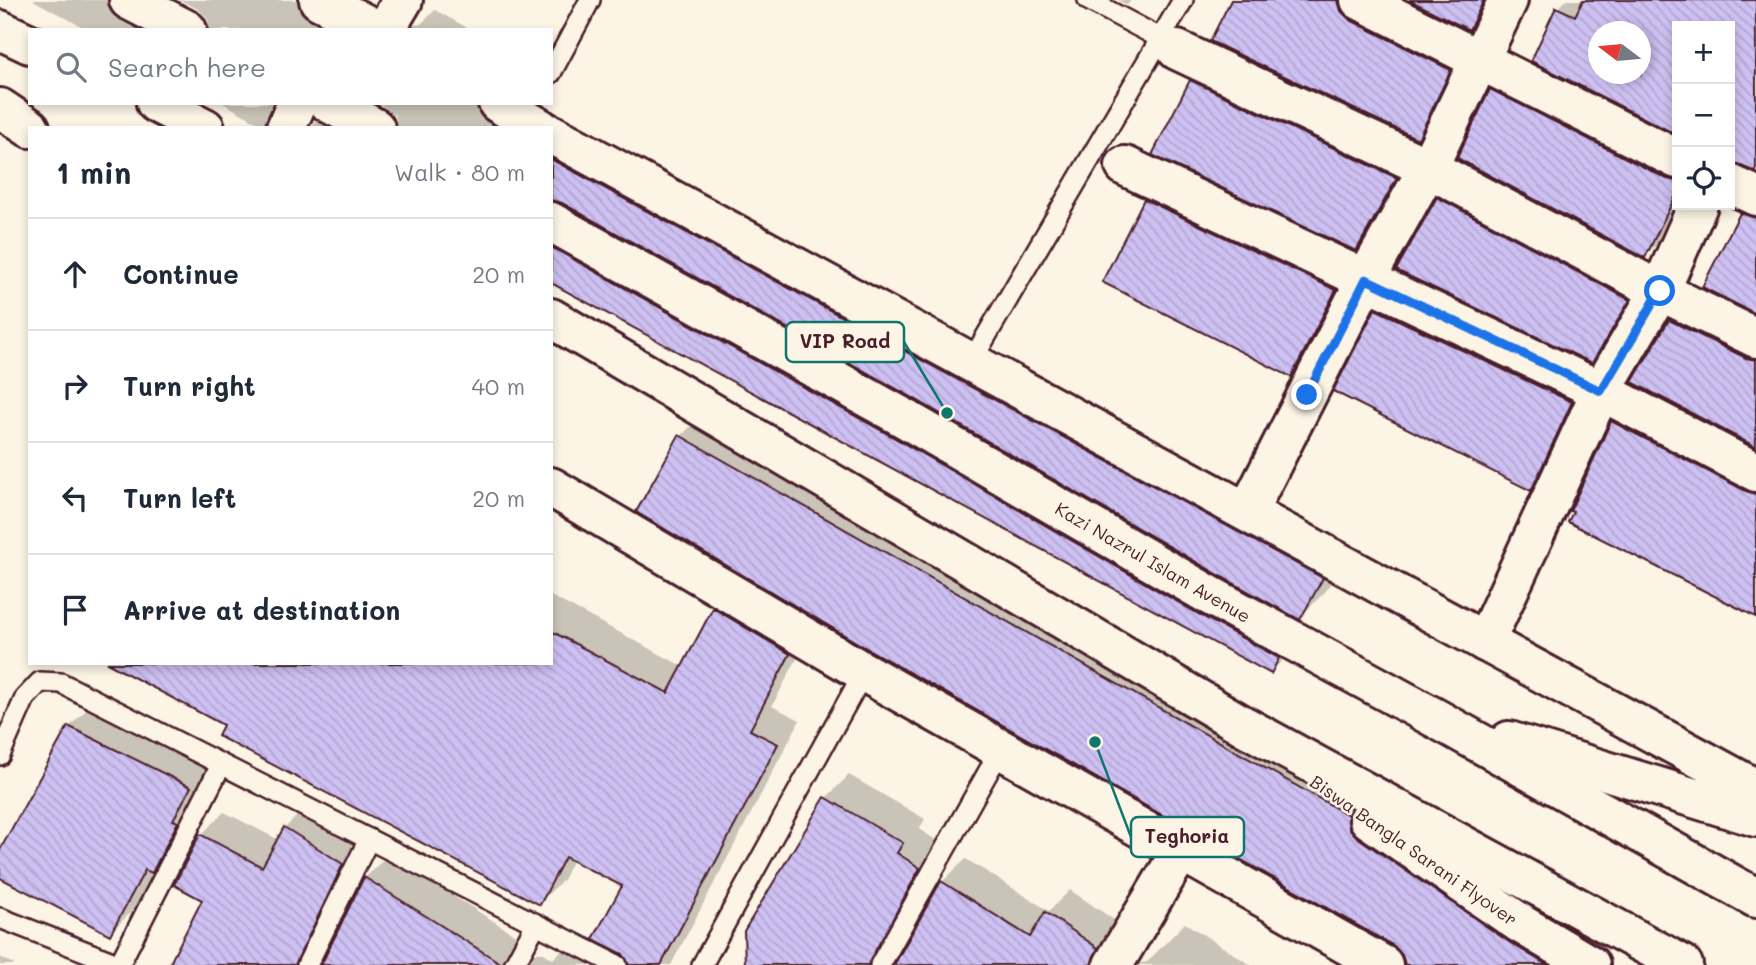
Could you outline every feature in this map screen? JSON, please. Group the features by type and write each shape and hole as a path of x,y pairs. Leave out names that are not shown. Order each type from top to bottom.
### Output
{"main road":[{"path":"129,0 183,28"},
{"path":"319,0 372,28"},
{"path":"386,28 403,0"},
{"path":"1360,0 1672,156"},
{"path":"1248,511 1366,279 1429,168 1508,0"},
{"path":"0,30 28,43"},
{"path":"1169,44 1429,168 1660,291 1756,338"},
{"path":"160,105 201,126"},
{"path":"287,126 297,105"},
{"path":"333,105 371,126"},
{"path":"0,108 28,127"},
{"path":"553,131 971,362 1756,789"},
{"path":"1125,166 1601,391 1756,472"},
{"path":"1735,186 1756,196"},
{"path":"1485,642 1601,391 1660,291 1696,210"},
{"name":"Kazi Nazrul Islam Avenue","path":"553,223 892,411 1211,596 1756,898"},
{"path":"553,319 1244,726 1683,965"},
{"path":"553,488 864,672 1383,965"},
{"path":"1437,719 1756,817"},
{"name":"Biswa Bangla Sarani Flyover","path":"1244,726 1306,776 1521,924 1590,965"},
{"path":"1113,965 1181,851"}],"lane":[{"path":"553,69 590,0"},
{"path":"1088,0 1169,44"},
{"path":"971,362 1169,44 1183,0"},
{"path":"702,965 864,672"},
{"path":"0,755 25,698 40,682 61,683 618,965"},
{"path":"880,965 1001,749"},
{"path":"0,918 120,965 221,765"},
{"path":"307,965 369,839"},
{"path":"513,965 536,924"}],"building":[{"path":"1231,0 1338,0 1341,11 1350,20 1451,70 1418,139 1210,41"},
{"path":"1409,0 1484,0 1469,30"},
{"path":"1583,0 1756,0 1756,172 1735,164 1735,21 1672,21 1672,132 1531,61 1556,7 1575,16"},
{"path":"1190,80 1397,178 1356,251 1152,155"},
{"path":"1490,89 1672,180 1672,203 1645,258 1457,158"},
{"path":"553,160 1323,578 1300,620 915,399 562,203 553,201"},
{"path":"1437,197 1630,300 1592,363 1396,270"},
{"path":"1144,199 1336,290 1291,377 1102,282"},
{"path":"1740,213 1756,218 1756,314 1702,287"},
{"path":"553,248 893,437 1279,658 1271,674 553,284"},
{"path":"1375,309 1572,402 1531,491 1333,391"},
{"path":"1669,320 1746,358 1756,360 1756,447 1632,382"},
{"path":"1611,421 1756,494 1756,617 1568,522 1573,512 1570,511"},
{"path":"679,435 1348,815 1349,828 1357,837 1509,942 1547,965 1405,965 1402,955 1394,946 868,649 636,512"},
{"path":"713,608 790,654 750,730 778,744 661,965 629,965 623,954 593,939 622,886 565,857 540,905 218,736 223,725 111,665 553,665 553,632 668,693"},
{"path":"68,726 191,787 173,820 178,822 152,873 145,870 110,935 0,878 0,850"},
{"path":"825,797 903,843 897,853 920,868 868,965 745,965 744,931"},
{"path":"284,827 343,864 295,965 169,965 202,900 174,885 200,834 262,867"},
{"path":"364,877 502,964 502,965 321,965"},
{"path":"941,881 1030,937 1045,912 1098,948 1091,965 894,965"}],"place":[{"name":"VIP Road","path":"947,413"},
{"name":"Teghoria","path":"1095,742"}],"route":[{"path":"1307,395 1366,279 1601,391 1660,291"}]}
